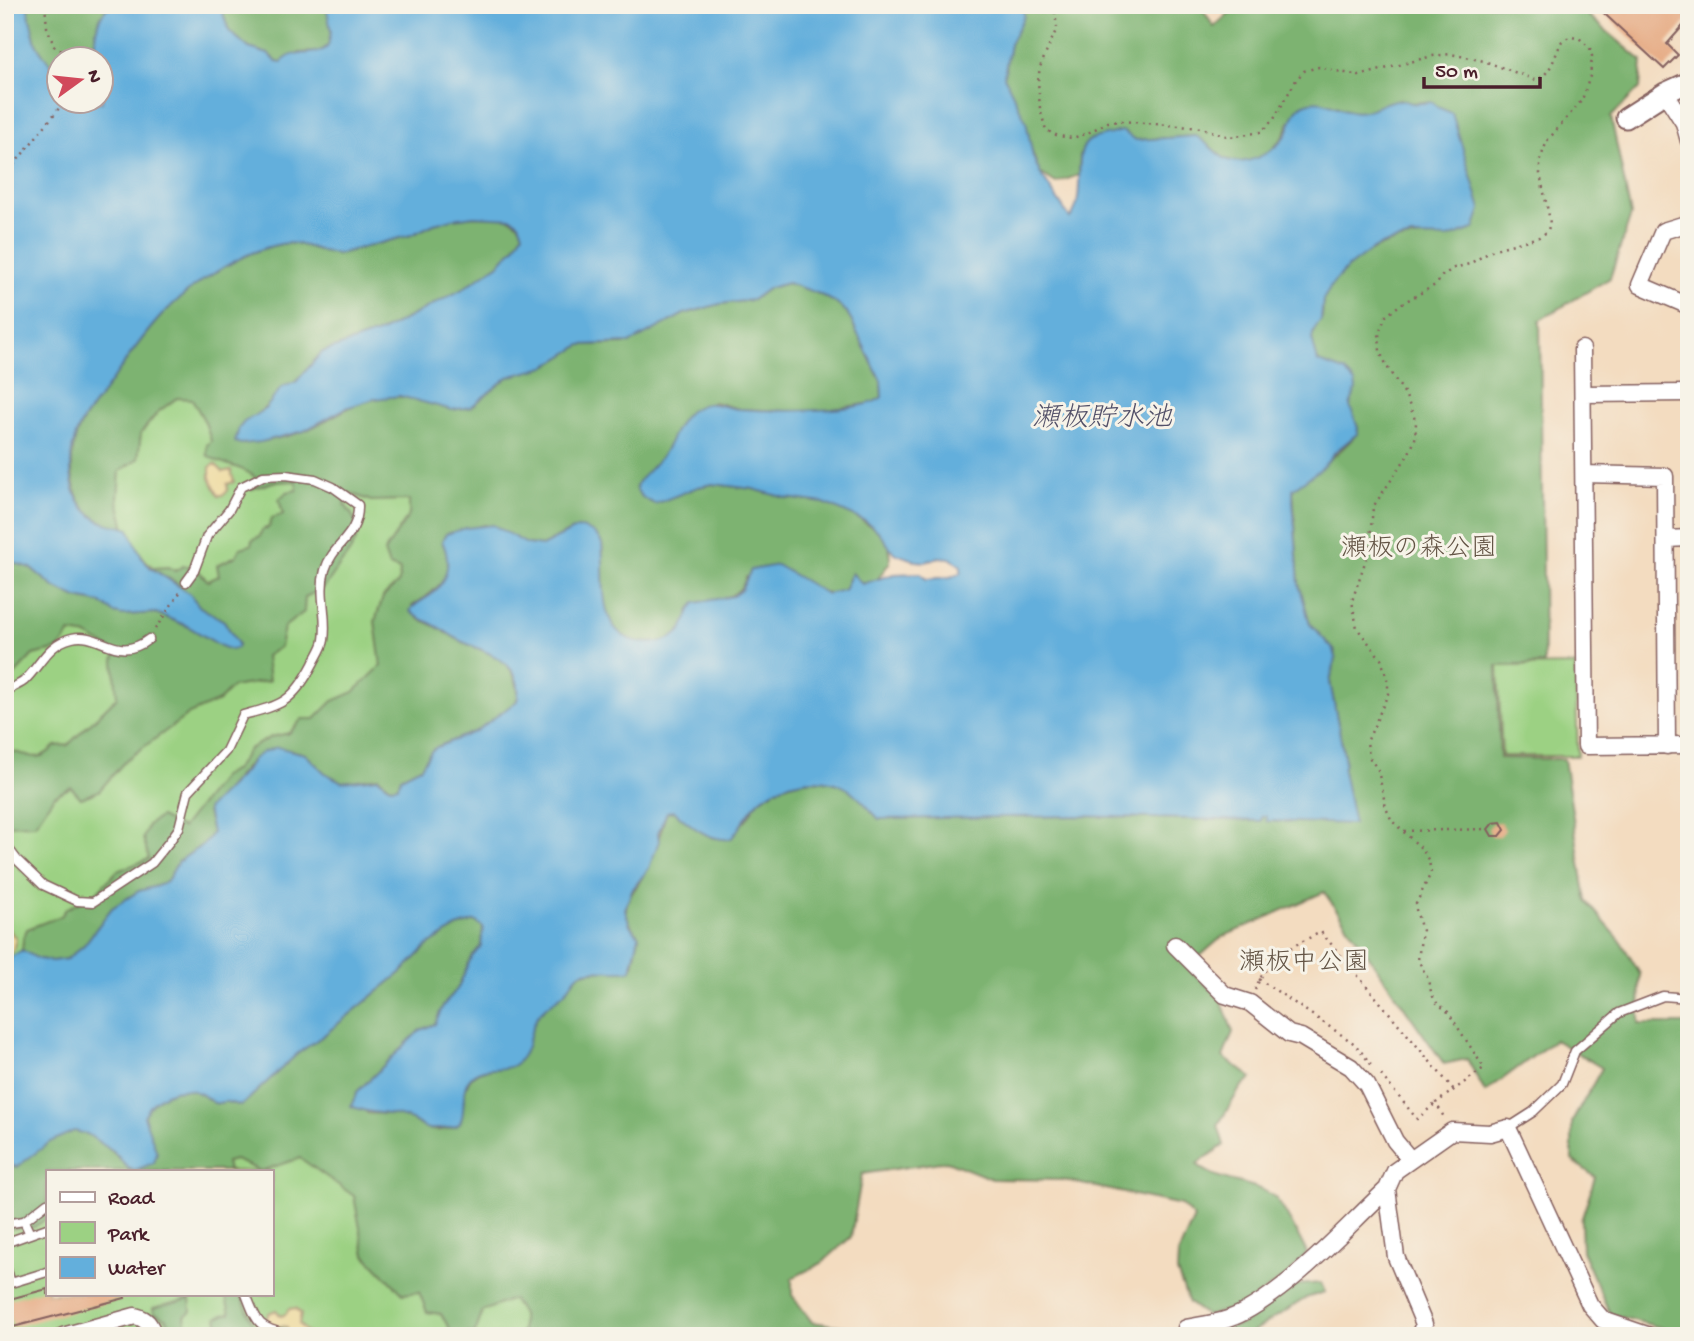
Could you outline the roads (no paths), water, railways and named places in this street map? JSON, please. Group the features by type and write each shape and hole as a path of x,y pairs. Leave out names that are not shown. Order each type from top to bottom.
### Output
{"street":[{"path":"1626,118 1665,93 1689,82"},
{"path":"1665,93 1684,123 1689,141"},
{"path":"1689,223 1662,231 1640,285 1689,306"},
{"path":"1582,349 1586,747 1689,746"},
{"path":"1583,394 1689,393"},
{"path":"1584,474 1665,475 1667,746"},
{"path":"1666,538 1689,538"},
{"path":"1175,945 1226,995 1250,1003 1289,1034 1301,1037 1351,1067 1367,1085 1395,1141 1410,1159"},
{"path":"1186,1328 1219,1322 1243,1312 1295,1277 1387,1189 1395,1171 1452,1131 1490,1133 1508,1128 1590,1305 1603,1320 1650,1336"},
{"path":"1387,1189 1396,1257 1423,1324 1419,1336"},
{"path":"63,1336 135,1316 145,1318 154,1336"}],"lane":[{"path":"5,844 43,885 77,901 93,902 152,863 179,828 188,792 226,751 243,715 271,709 288,699 305,678 324,642 321,598 325,570 336,549 355,529 358,505 333,486 315,479 286,475 263,476 241,487 229,510 207,536 194,571 186,582"},
{"path":"5,691 23,682 57,643 75,637 90,638 108,647 125,648 142,644 149,639"},
{"path":"1508,1128 1533,1112 1562,1084 1575,1051 1619,1013 1663,996 1689,998"},
{"path":"5,1224 24,1221 46,1204"},
{"path":"24,1221 30,1234"},
{"path":"5,1243 46,1228"},
{"path":"5,1264 8,1284 46,1272"},
{"path":"247,1296 255,1318 267,1330 294,1336"},
{"path":"5,1327 5,1333"}],"water":[{"name":"瀬板貯水池","path":"5,5 27,5 36,44 46,58 46,116 116,116 116,46 95,46 98,23 111,5 220,5 229,31 249,48 282,62 293,55 317,52 328,46 331,31 326,5 578,5 615,9 631,5 1023,5 1024,16 1010,44 1004,76 1026,121 1033,157 1040,173 1070,218 1078,198 1081,154 1090,140 1122,131 1136,140 1196,136 1229,160 1247,161 1265,154 1281,142 1297,110 1304,104 1316,101 1357,112 1396,100 1433,102 1437,107 1452,113 1481,209 1474,229 1448,238 1412,237 1386,243 1371,250 1347,268 1333,283 1323,300 1321,320 1312,339 1318,362 1345,371 1355,383 1356,389 1350,406 1358,428 1357,434 1335,452 1322,468 1293,489 1299,584 1310,624 1334,650 1336,657 1330,682 1354,824 1266,821 1266,816 1262,816 1261,821 1078,816 879,819 848,789 837,784 813,780 788,784 766,795 753,807 731,839 715,838 693,827 674,811 667,812 658,833 659,841 649,868 632,890 625,909 630,925 639,936 631,970 590,971 578,975 565,992 537,1017 526,1049 514,1065 479,1071 469,1079 461,1121 457,1126 431,1129 411,1119 351,1106 357,1092 420,1030 435,1024 443,1006 458,988 471,958 481,946 483,927 475,921 457,927 427,946 402,972 297,1054 243,1104 215,1103 201,1094 184,1090 168,1093 154,1102 144,1116 157,1153 154,1163 135,1170 128,1168 114,1152 87,1134 74,1131 50,1142 17,1167 5,1164 5,961 22,950 38,959 67,959 84,945 112,908 139,891 167,881 178,862 205,843 212,833 207,809 245,771 253,759 263,752 277,747 305,754 325,773 342,782 378,778 390,787 398,786 401,777 421,767 431,751 476,731 517,701 516,678 503,662 410,611 438,588 445,576 447,555 442,541 446,534 466,528 493,525 527,544 542,546 577,528 592,532 602,544 605,603 609,616 615,628 625,637 645,643 663,641 680,632 695,603 733,596 741,590 751,570 777,565 827,594 844,590 852,573 862,584 894,574 920,573 926,579 961,573 961,566 950,558 939,557 926,562 894,553 878,531 865,521 824,503 713,484 655,504 646,500 636,487 663,454 683,418 699,406 710,404 770,410 836,409 872,402 882,397 881,381 847,312 817,293 788,283 769,288 752,300 720,304 684,314 630,343 581,345 545,367 508,377 471,407 452,410 400,396 374,399 346,408 304,431 241,444 235,442 244,422 265,409 282,387 296,382 322,352 381,332 461,290 499,264 515,247 523,233 519,223 512,218 474,216 434,224 411,235 338,254 288,243 266,248 234,262 202,281 163,314 87,414 75,439 71,460 75,493 86,510 97,519 129,529 142,558 151,568 189,593 200,607 224,621 238,644 237,648 231,650 221,646 187,626 156,613 114,613 101,603 77,598 54,587 31,568 5,560"}],"park label":[{"name":"瀬板の森公園","path":"1419,550"},
{"name":"瀬板中公園","path":"1304,964"}]}
